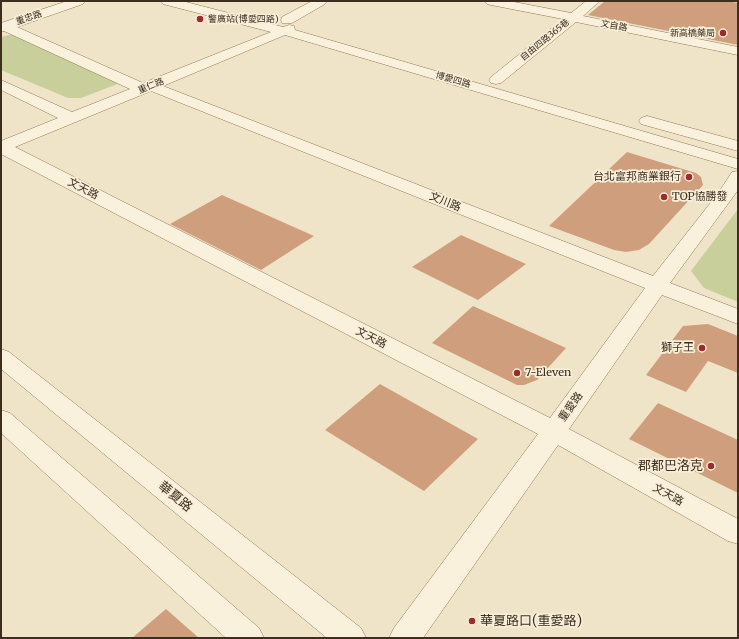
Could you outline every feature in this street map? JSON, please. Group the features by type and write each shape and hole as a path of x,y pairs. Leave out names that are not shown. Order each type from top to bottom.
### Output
{"street":[{"name":"重忠路","path":"3,27 79,1"},
{"name":"博愛四路","path":"167,1 286,26"},
{"name":"博愛四路","path":"215,1 286,26 738,164"},
{"path":"286,26 320,1"},
{"name":"文自路","path":"491,1 738,51"},
{"name":"自由四路365巷","path":"496,80 594,1"},
{"name":"博愛四路","path":"301,24 549,94"},
{"name":"重仁路","path":"1,147 147,87 286,26 301,24"},
{"name":"文川路","path":"3,27 147,87 738,318"},
{"path":"1,84 71,118"},
{"path":"631,117 738,146"},
{"name":"文天路","path":"1,147 553,431 738,533"},
{"name":"重愛路","path":"405,638 657,286 726,195 738,176"},
{"name":"華夏路","path":"1,357 350,638"},
{"path":"1,419 248,638"}],"green space":[{"path":"13,34 120,83 81,98 68,98 1,70 1,37"},
{"path":"738,209 738,302 704,288 691,271"}],"building":[{"path":"605,1 727,1 738,3 738,45 588,15"},
{"name":"TOP協勝發","path":"627,152 696,173 701,177 703,185 649,244 639,250 626,252 614,250 549,226"},
{"path":"222,195 314,236 261,270 170,224"},
{"path":"461,235 526,264 478,300 412,267"},
{"path":"473,306 566,348 537,380 524,385 517,385 432,343"},
{"name":"獅子王","path":"708,324 738,336 738,373 708,361 686,392 646,375 683,326"},
{"path":"380,384 478,439 424,491 325,430"},
{"name":"郡都巴洛克","path":"658,403 738,440 738,493 629,439"},
{"path":"166,609 199,638 132,638"}],"place":[{"name":"警廣站(博愛四路)","path":"200,19"},
{"name":"新高橋藥局","path":"723,33"},
{"name":"台北富邦商業銀行","path":"689,177"},
{"name":"TOP協勝發","path":"664,197"},
{"name":"獅子王","path":"702,348"},
{"name":"7-Eleven","path":"517,373"},
{"name":"郡都巴洛克","path":"711,466"},
{"name":"華夏路口(重愛路)","path":"472,621"}]}
